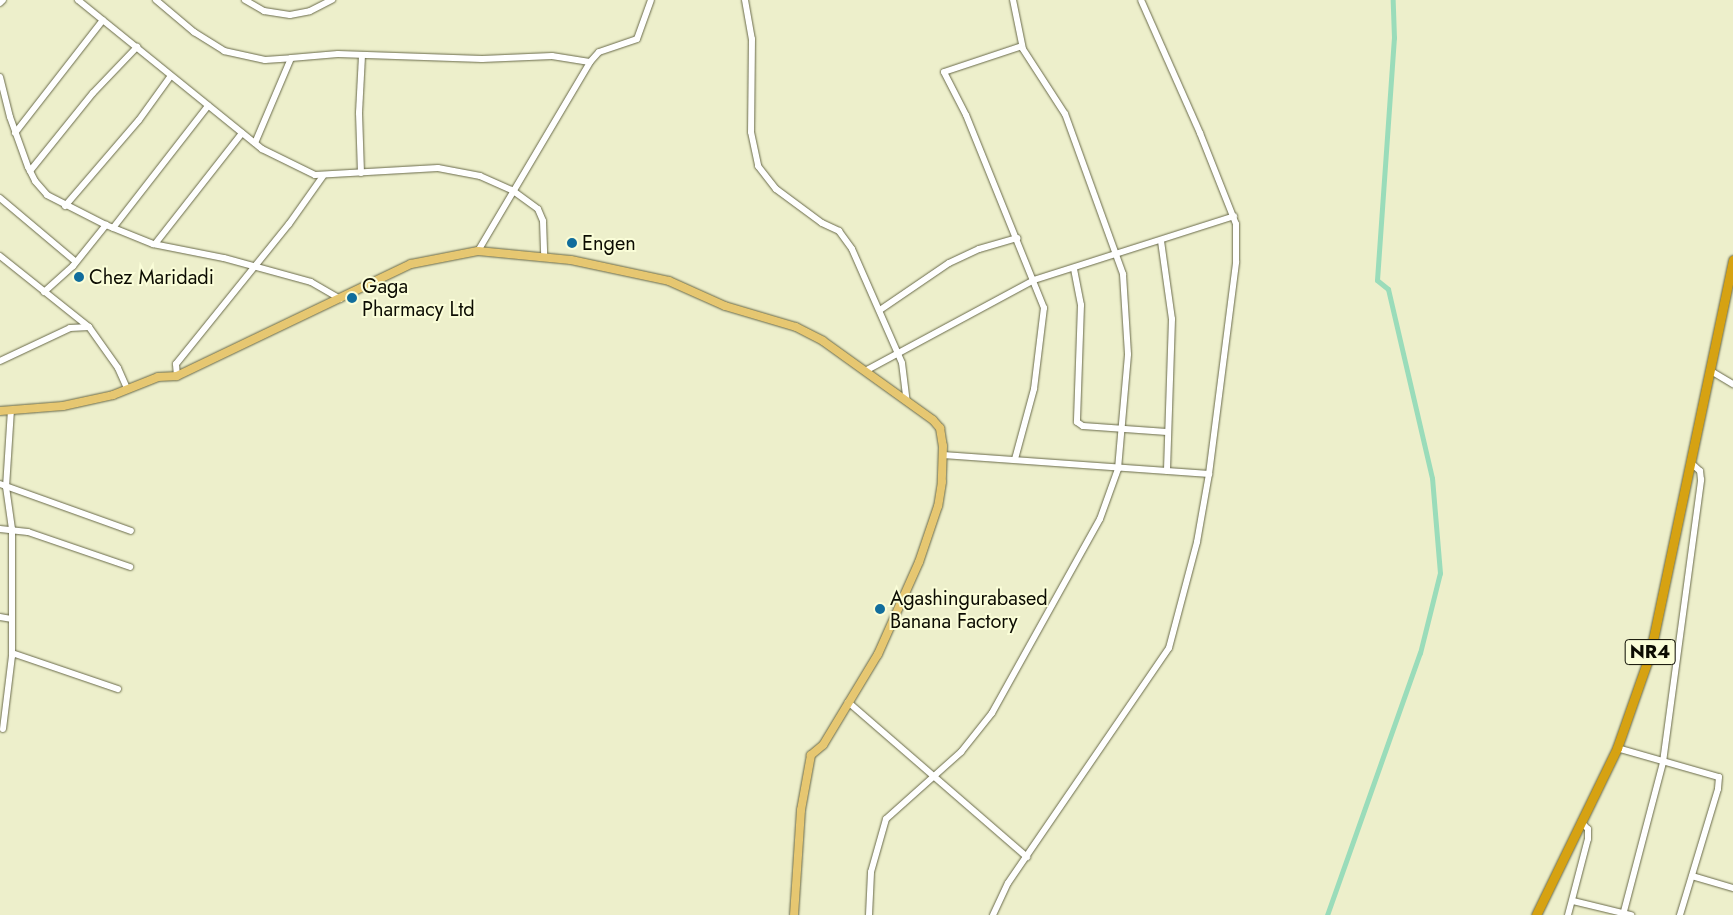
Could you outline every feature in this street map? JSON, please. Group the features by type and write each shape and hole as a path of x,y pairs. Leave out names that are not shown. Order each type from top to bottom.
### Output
{"highway":[{"name":"NR4","path":"1536,915 1617,748 1650,654 1711,372 1733,260"}],"main road":[{"path":"0,411 63,406 113,395 158,377 177,376 411,264 478,251 544,256 669,281 725,306 796,328 867,370 934,420 940,428 943,455 938,506 919,562 878,654 823,745 811,755 801,810 794,915"}],"street":[{"path":"0,3 3,0"},
{"path":"78,0 137,47 170,77 255,143 315,176 438,168 480,176 512,190 538,209 543,221 544,256"},
{"path":"156,0 194,32 224,51 265,60 362,55 482,58 552,56 590,62"},
{"path":"245,0 264,11 290,15 310,11 332,0"},
{"path":"478,251 512,190 590,62 599,52 637,40 651,0"},
{"path":"745,0 752,39 751,132 758,166 776,189 822,223 839,231 862,266 899,354 907,401"},
{"path":"993,915 1003,892 1169,648 1198,542 1209,474 1236,262 1234,216 1141,0"},
{"path":"869,915 871,872 886,819 899,804 935,778 976,737 1003,696 1030,641 1100,519 1118,469 1128,354 1125,294 1117,252 1065,114 1022,46 1015,1"},
{"path":"15,133 103,20"},
{"path":"1015,459 1031,405 1044,322 1044,308 966,115 944,72 1022,46"},
{"path":"30,171 93,93 137,47"},
{"path":"361,173 359,113 362,55"},
{"path":"255,143 291,58"},
{"path":"65,206 139,120 170,77"},
{"path":"0,78 15,133 30,171 43,192 65,206 155,244 252,266 311,282 341,298"},
{"path":"44,292 76,262 109,226 208,106"},
{"path":"155,244 242,133"},
{"path":"177,376 176,364 252,266 289,224 323,176"},
{"path":"0,198 76,262"},
{"path":"867,370 1034,280 1074,269 1117,252 1161,241 1234,216"},
{"path":"880,310 949,263 979,249 1017,238"},
{"path":"1161,241 1172,319 1167,471"},
{"path":"0,256 89,327 104,346 127,388"},
{"path":"1074,269 1081,305 1078,422 1083,426 1167,432"},
{"path":"0,361 70,328 89,327"},
{"path":"1711,372 1733,384"},
{"path":"3,729 12,652 12,529 3,485 11,410"},
{"path":"943,455 1209,474"},
{"path":"1623,914 1664,762 1701,480 1700,470 1690,462"},
{"path":"3,485 131,531"},
{"path":"0,529 12,529 130,567"},
{"path":"0,617 11,619"},
{"path":"12,652 118,689"},
{"path":"848,702 1027,857"},
{"path":"1617,748 1719,777 1680,915"},
{"path":"1568,915 1588,839 1588,829 1582,822"},
{"path":"1692,876 1733,888"},
{"path":"1573,900 1631,915"}],"waterway":[{"path":"1327,915 1420,653 1440,573 1432,478 1388,289 1377,280 1394,38 1393,0"}],"place":[{"name":"Engen","path":"572,243"},
{"name":"Chez Maridadi","path":"79,277"},
{"name":"Gaga Pharmacy Ltd","path":"352,298"},
{"name":"Agashingurabased Banana Factory","path":"880,609"}]}
